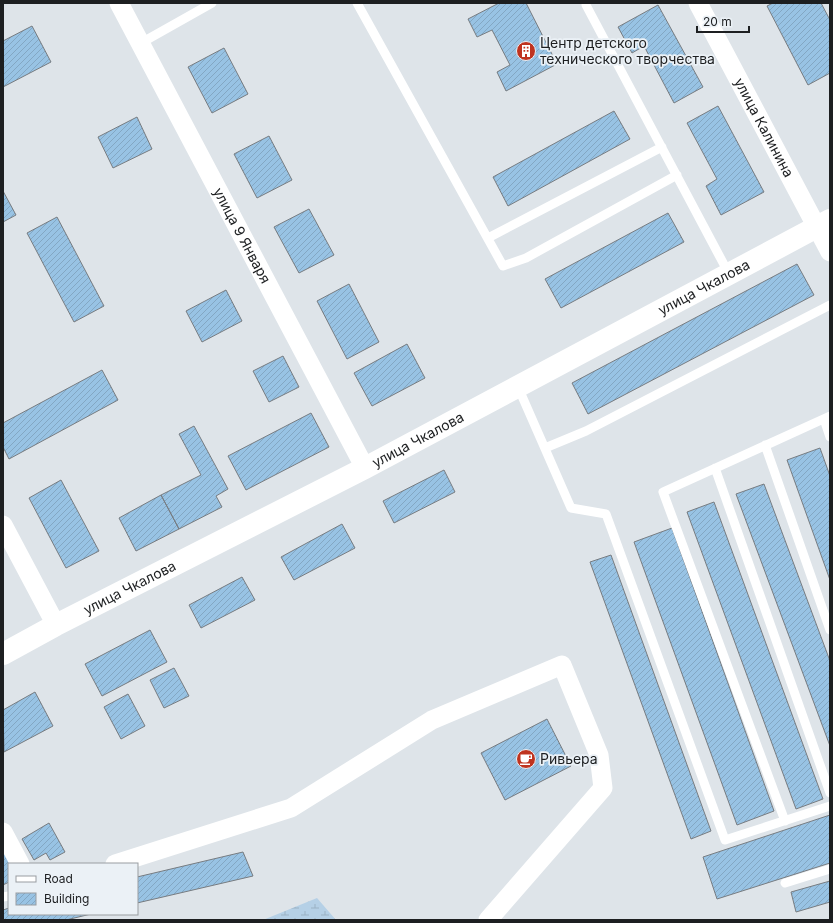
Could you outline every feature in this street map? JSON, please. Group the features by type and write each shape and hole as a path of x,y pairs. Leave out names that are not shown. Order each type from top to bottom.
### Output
{"street":[{"name":"улица 9 Января","path":"120,3 365,468"},
{"name":"улица Калинина","path":"698,3 824,224 830,252"},
{"name":"улица Чкалова","path":"3,654 56,625 365,468 824,224"},
{"path":"3,525 56,625"},
{"path":"118,863 291,808 432,720 562,665 599,755 603,788 488,920"},
{"path":"3,832 19,863"}],"lane":[{"path":"140,43 212,3"},
{"path":"357,3 503,266 526,258 677,175"},
{"path":"587,4 729,274"},
{"path":"488,238 662,147"},
{"path":"545,448 586,431 830,305"},
{"path":"518,387 571,508 606,514 725,840 830,806"},
{"path":"785,821 663,492 827,417 830,438"},
{"path":"765,445 830,630"},
{"path":"715,468 830,793"},
{"path":"785,883 830,869"}],"green space":[{"path":"317,898 336,920 263,920"}],"building":[{"name":"Центр детского технического творчества","path":"499,3 526,3 557,64 506,91 497,72 510,65 492,30 477,37 468,19"},
{"path":"773,3 821,3 830,20 830,73 808,85 767,6"},
{"path":"658,5 703,87 674,103 644,46 632,53 618,27"},
{"path":"32,26 51,62 3,87 3,41"},
{"path":"224,48 248,94 212,113 188,67"},
{"path":"718,106 764,192 721,215 706,186 717,179 687,123"},
{"path":"614,111 630,139 508,206 493,177"},
{"path":"137,117 152,149 113,168 98,137"},
{"path":"269,136 292,180 257,198 234,154"},
{"path":"3,191 16,215 3,222"},
{"path":"309,209 334,255 299,273 274,227"},
{"path":"668,213 684,242 561,308 545,279"},
{"path":"57,217 104,306 74,322 27,233"},
{"path":"797,264 814,295 588,414 572,383"},
{"path":"349,284 379,342 347,359 317,301"},
{"path":"226,290 242,321 202,342 186,311"},
{"path":"407,344 425,378 372,406 354,373"},
{"path":"283,356 299,387 269,402 253,371"},
{"path":"102,370 118,400 9,459 3,447 3,423"},
{"path":"311,413 329,447 246,490 228,456"},
{"path":"194,426 228,489 216,496 222,507 179,529 161,495 201,475 179,434"},
{"path":"820,448 830,476 830,580 787,460"},
{"path":"444,470 455,492 394,523 383,501"},
{"path":"61,480 99,551 66,568 29,498"},
{"path":"764,484 830,661 830,746 736,494"},
{"path":"161,495 179,529 136,551 119,518"},
{"path":"714,502 823,799 796,809 687,512"},
{"path":"342,524 355,548 294,580 281,557"},
{"path":"672,528 774,811 737,825 634,542"},
{"path":"611,555 711,831 691,839 590,562"},
{"path":"242,577 255,600 201,628 189,605"},
{"path":"150,630 167,662 102,696 85,664"},
{"path":"174,668 189,696 164,708 150,680"},
{"path":"35,692 53,726 4,752 3,710"},
{"path":"128,694 145,726 121,739 104,707"},
{"name":"Ривьера","path":"547,719 571,766 505,800 481,753"},
{"path":"830,815 830,863 717,899 703,857"},
{"path":"49,823 65,852 50,860 46,853 34,860 22,839"},
{"path":"3,850 10,863 8,863 8,882 3,885"},
{"path":"243,852 253,876 138,903 138,877"},
{"path":"830,881 830,902 796,912 791,892"},
{"path":"8,908 8,915 87,915 66,920 3,920 3,910"}],"place":[{"name":"Центр детского технического творчества","path":"526,51"},
{"name":"Ривьера","path":"526,759"}]}
